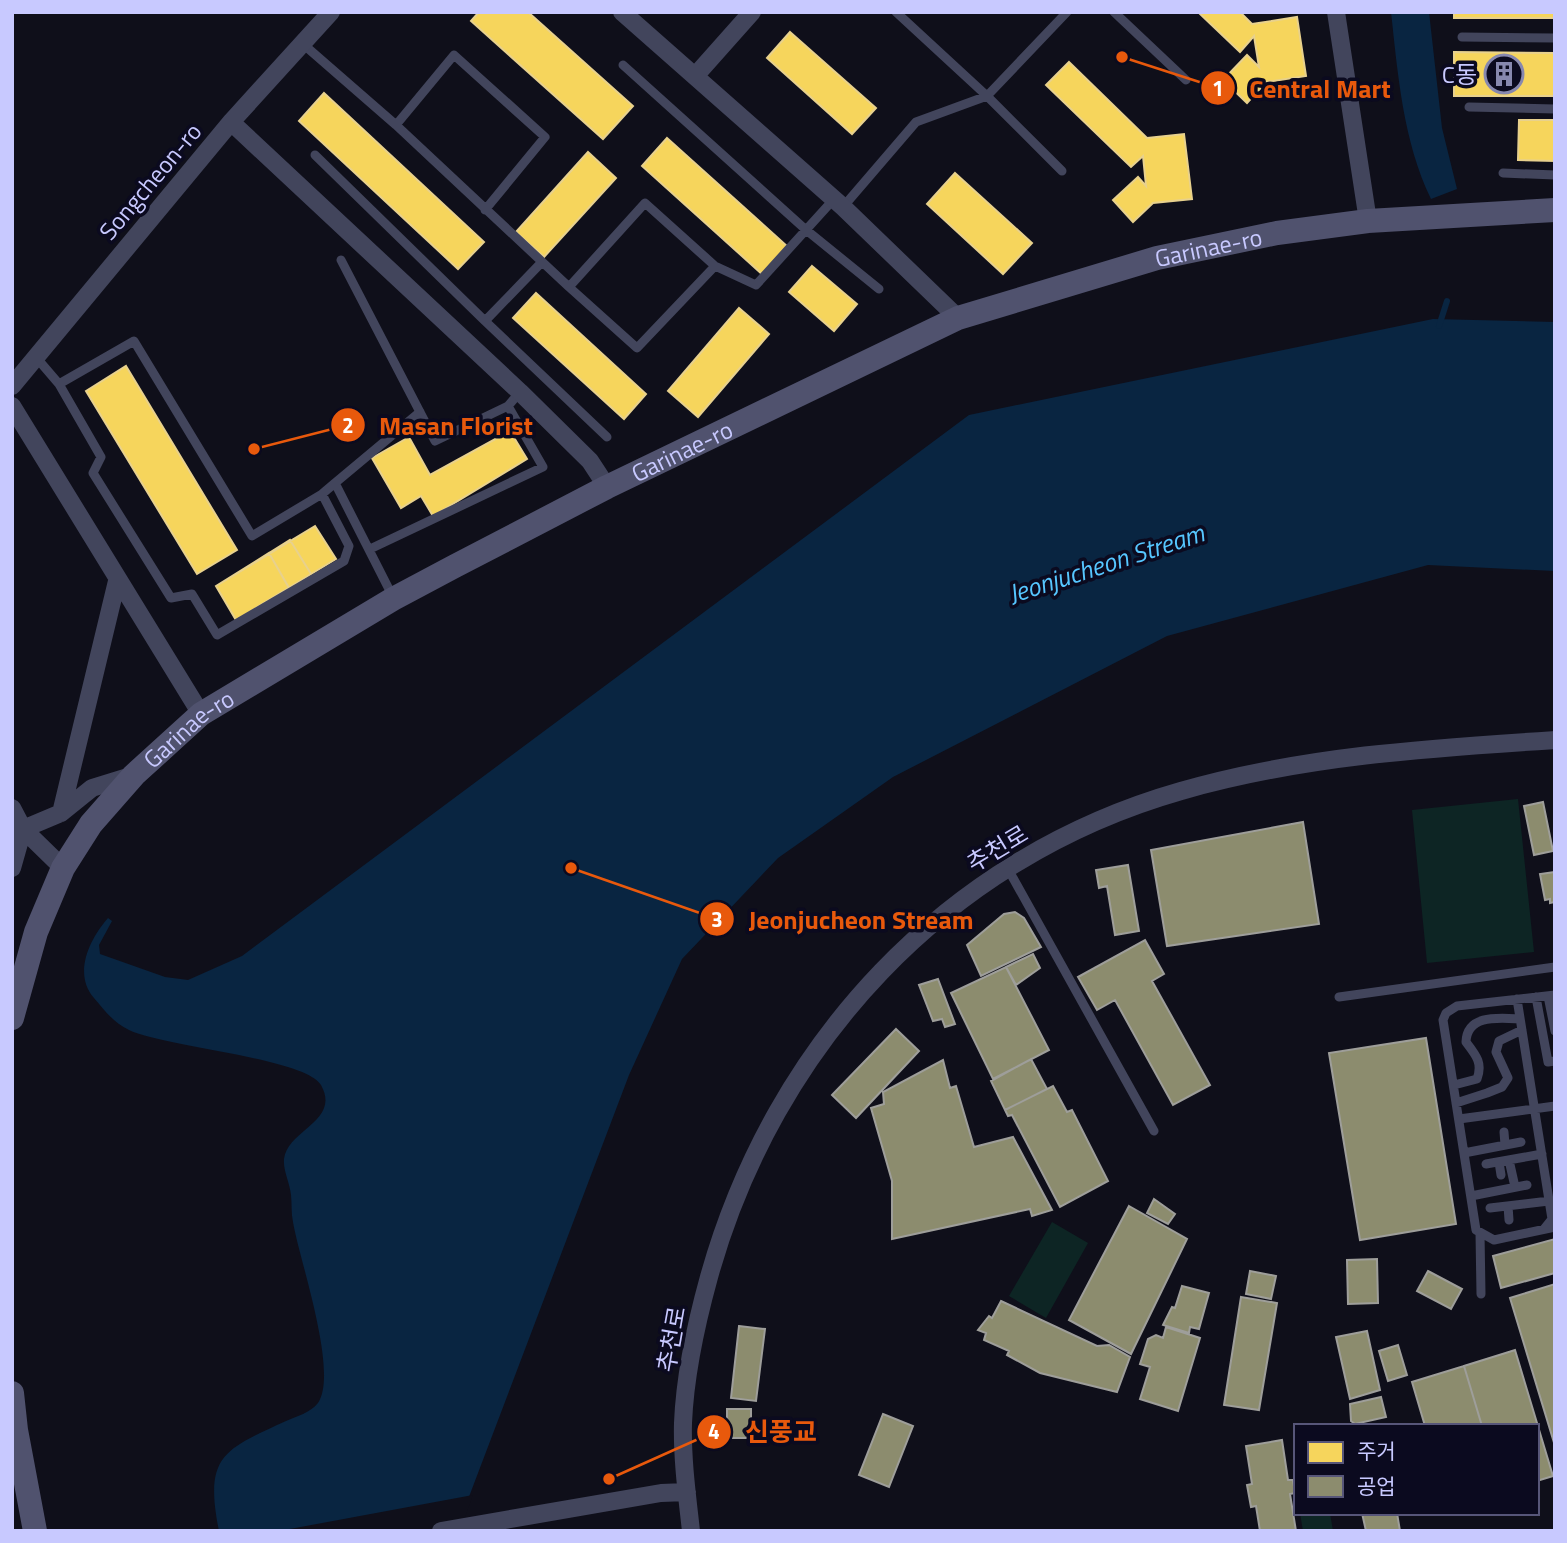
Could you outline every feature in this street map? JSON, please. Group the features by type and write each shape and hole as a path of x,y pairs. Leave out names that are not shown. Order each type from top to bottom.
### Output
{"street":[{"name":"Songcheon-ro","path":"12,386 231,122 331,12"},
{"path":"622,12 838,203 958,318"},
{"path":"696,75 752,12"},
{"path":"1336,12 1368,221"},
{"path":"231,122 514,399 590,461 607,487"},
{"name":"Garinae-ro","path":"12,1018 36,932 64,869 91,824 134,775 201,713 393,599 607,487 958,318 1157,258 1278,233 1368,221 1555,210"},
{"path":"12,406 117,581 201,713"},
{"path":"61,813 117,581"},
{"name":"추천로","path":"691,1531 683,1424 690,1359 725,1221 755,1151 814,1050 880,972 929,926 1008,867 1087,825 1179,791 1272,770 1352,758 1555,740"},
{"path":"23,829 61,813 92,788 134,775"},
{"path":"12,808 23,829 64,869"},
{"path":"12,867 23,829"},
{"path":"12,1393 16,1430 35,1531"},
{"path":"441,1531 661,1493 687,1492"}],"lane":[{"path":"896,12 987,96 1062,172"},
{"path":"569,287 645,204 715,266 755,285 805,229 838,203 916,122 987,96 1067,12"},
{"path":"1114,12 1186,80"},
{"path":"1462,37 1555,38"},
{"path":"303,44 396,125 541,263 637,348 715,266"},
{"path":"396,125 454,55 545,137 485,210"},
{"path":"623,65 805,229 879,289"},
{"path":"1469,107 1555,109"},
{"path":"315,155 607,437"},
{"path":"1503,173 1555,175"},
{"path":"341,260 435,442 514,399 544,467 370,549"},
{"path":"485,321 541,263"},
{"path":"59,384 134,341 252,536 322,494 421,412"},
{"path":"35,356 59,384 101,457 93,473 171,598 192,594 217,635 344,561 349,545 322,494"},
{"path":"335,483 393,599"},
{"path":"1008,867 1154,1130"},
{"path":"1339,997 1555,967"},
{"path":"1555,1031 1551,995 1457,1006 1446,1013 1443,1020 1476,1230 1494,1240 1555,1227"},
{"path":"1536,997 1548,1062 1555,1061"},
{"path":"1517,999 1552,1219 1544,1230"},
{"path":"1454,1085 1477,1079 1481,1070 1478,1057 1466,1042 1466,1031 1474,1023 1490,1018 1520,1019"},
{"path":"1456,1103 1502,1087 1508,1079 1496,1052 1499,1041 1522,1030"},
{"path":"1459,1119 1555,1106"},
{"path":"1504,1132 1506,1145"},
{"path":"1464,1153 1521,1142"},
{"path":"1486,1164 1542,1154"},
{"path":"1510,1160 1515,1187"},
{"path":"1499,1162 1501,1175"},
{"path":"1471,1196 1527,1185"},
{"path":"1490,1208 1549,1200"},
{"path":"1508,1206 1509,1220"},
{"path":"1480,1233 1481,1294"}],"green space":[{"path":"1518,799 1534,952 1427,963 1412,810"},
{"path":"1052,1222 1088,1243 1046,1318 1009,1296"},
{"path":"1300,1515 1330,1515 1333,1531 1303,1531"}],"water":[{"path":"1391,12 1429,12 1442,128 1457,189 1431,199 1408,131 1399,84"},
{"path":"1433,319 1555,322 1555,571 1428,565 1167,636 893,777 778,858 682,959 629,1075 456,1531 219,1531 214,1486 223,1459 247,1440 311,1409 318,1403 323,1388 321,1342 293,1222 284,1159 294,1140 319,1116 324,1108 325,1097 321,1085 310,1076 289,1067 147,1036 129,1030 114,1020 88,989 84,968 95,936 108,918 112,921 99,945 100,954 165,977 188,980 242,956 969,415"}],"pier":[{"path":"473,1495 460,1531 279,1531"}],"building: 주거":[{"path":"479,12 528,12 633,106 603,139 471,21"},
{"path":"1198,12 1240,12 1252,24 1297,17 1306,76 1266,82 1247,103 1223,80 1247,55 1259,67 1254,36 1240,52"},
{"path":"1454,12 1555,12 1555,18 1454,18"},
{"path":"790,32 876,108 852,134 767,58"},
{"name":"C동","path":"1454,52 1555,53 1555,96 1454,96"},
{"path":"1069,62 1147,138 1184,134 1192,199 1153,203 1133,222 1113,200 1138,177 1146,186 1143,156 1131,167 1046,85"},
{"path":"324,93 484,242 458,269 299,121"},
{"path":"1519,120 1555,120 1555,161 1518,160"},
{"path":"667,138 788,247 763,275 642,166"},
{"path":"588,152 616,178 544,257 516,232"},
{"path":"955,173 1032,243 1003,274 927,204"},
{"path":"812,266 857,304 834,331 789,292"},
{"path":"536,293 646,394 624,419 513,318"},
{"path":"739,308 769,334 698,417 668,391"},
{"path":"126,366 237,550 197,574 86,391"},
{"path":"510,431 527,459 433,516 421,496 401,508 372,458 409,437 430,475"},
{"path":"315,526 336,559 236,620 216,586"},
{"path":"290,540 311,574 289,588 269,553"},
{"path":"269,553 289,588 236,620 216,586"}],"building: 공업":[{"path":"1543,802 1553,851 1534,855 1524,806"},
{"path":"1303,822 1319,924 1167,946 1151,850"},
{"path":"1128,865 1139,931 1115,935 1107,886 1099,888 1096,870"},
{"path":"1555,872 1555,902 1550,903 1550,899 1545,900 1540,874"},
{"path":"1015,912 1024,918 1041,947 981,976 967,945 1004,914"},
{"path":"1145,940 1164,974 1152,981 1210,1085 1173,1105 1115,1000 1097,1010 1078,977"},
{"path":"1033,954 1040,968 1016,985 1006,967"},
{"path":"1006,967 1049,1050 993,1079 951,993"},
{"path":"938,979 955,1024 945,1027 942,1019 933,1021 919,985"},
{"path":"896,1029 919,1051 856,1118 832,1095"},
{"path":"1426,1038 1456,1224 1360,1240 1329,1053"},
{"path":"1031,1059 1047,1089 1005,1110 991,1081"},
{"path":"943,1060 950,1088 956,1086 974,1147 1013,1137 1052,1210 1032,1216 1030,1209 892,1239 892,1181 871,1108 884,1104 883,1092"},
{"path":"1053,1086 1067,1112 1072,1110 1108,1181 1060,1207 1012,1115 1008,1116 1005,1110"},
{"path":"1154,1199 1175,1214 1168,1224 1147,1213"},
{"path":"1129,1206 1187,1239 1131,1354 1069,1320"},
{"path":"1555,1239 1555,1273 1501,1288 1493,1256"},
{"path":"1377,1259 1378,1303 1348,1304 1347,1260"},
{"path":"1250,1271 1276,1276 1271,1299 1246,1294"},
{"path":"1428,1271 1462,1289 1451,1309 1417,1291"},
{"path":"1555,1284 1555,1446 1510,1298"},
{"path":"1182,1286 1209,1293 1199,1329 1190,1327 1189,1333 1163,1325 1172,1307 1175,1308"},
{"path":"1241,1297 1277,1303 1259,1410 1224,1405"},
{"path":"1001,1301 1097,1346 1109,1345 1130,1357 1117,1392 1040,1373 1007,1355 1009,1351 984,1340 986,1333 978,1330 989,1316 992,1318"},
{"path":"739,1326 765,1329 756,1401 731,1398"},
{"path":"1166,1327 1200,1338 1178,1411 1140,1399 1150,1367 1140,1364 1148,1339 1156,1335 1163,1338"},
{"path":"1367,1331 1380,1390 1350,1399 1336,1337"},
{"path":"1398,1345 1407,1375 1388,1381 1379,1351"},
{"path":"1515,1350 1537,1424 1481,1424 1464,1366"},
{"path":"1464,1366 1481,1424 1424,1424 1412,1382"},
{"path":"1381,1397 1386,1417 1355,1424 1351,1421 1350,1404"},
{"path":"727,1409 751,1409 751,1438 727,1438"},
{"path":"883,1414 913,1426 889,1487 859,1475"},
{"path":"1539,1430 1553,1476 1539,1480"},
{"path":"1282,1440 1288,1480 1293,1480 1294,1486 1294,1493 1290,1494 1296,1531 1260,1531 1256,1506 1251,1507 1247,1485 1252,1484 1246,1446"},
{"path":"1362,1515 1397,1515 1400,1531 1366,1531"}],"waterway":[{"path":"1439,326 1447,301"}],"place":[{"name":"Central Mart","path":"1122,57"},
{"name":"C동","path":"1504,74"},
{"name":"Masan Florist","path":"254,449"},
{"name":"Jeonjucheon Stream","path":"571,868"},
{"name":"신풍교","path":"609,1479"}]}
